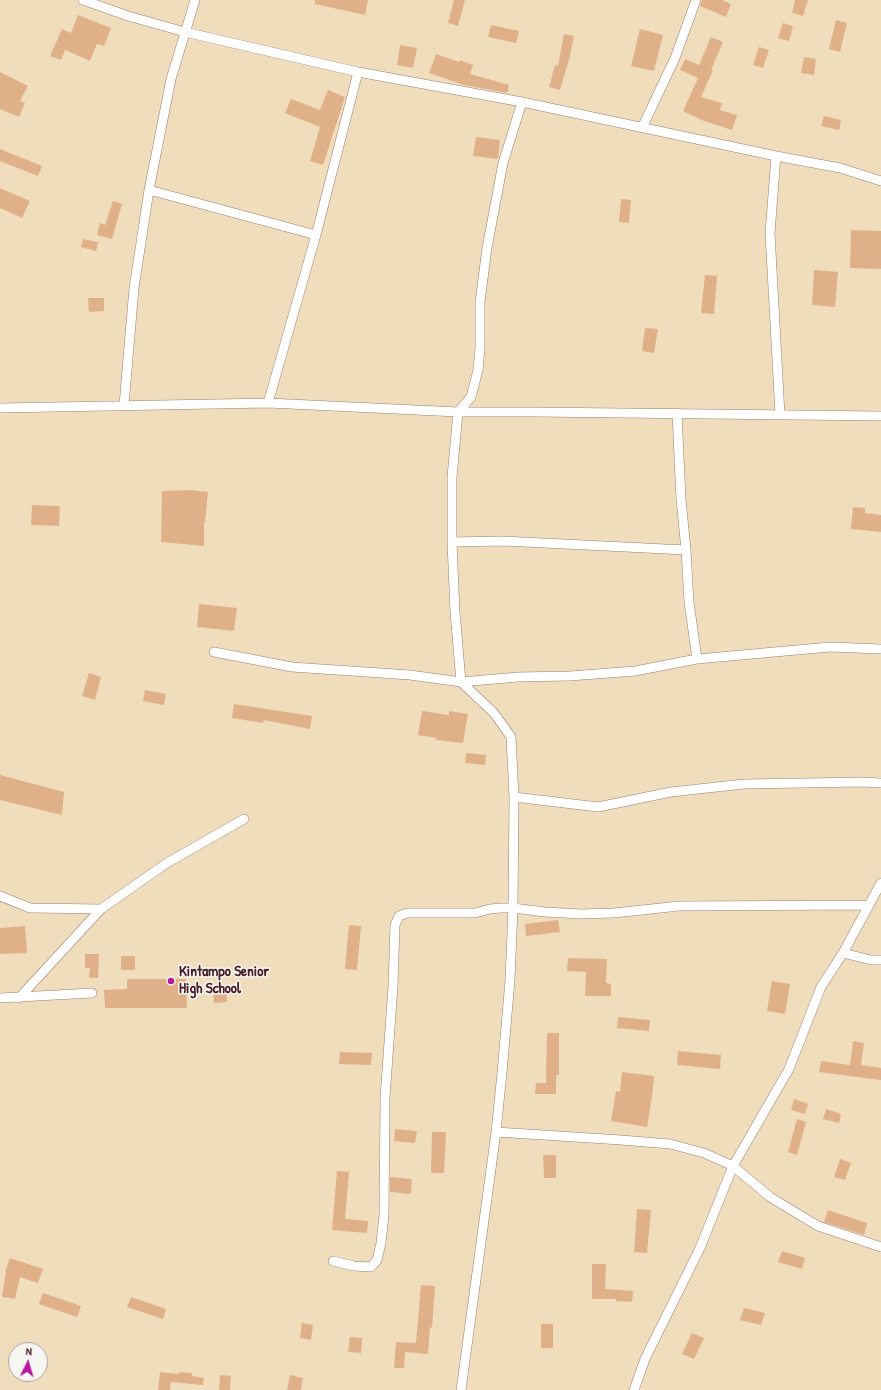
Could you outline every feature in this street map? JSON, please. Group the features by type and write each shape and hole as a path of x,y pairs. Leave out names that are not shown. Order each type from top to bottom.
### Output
{"street":[{"path":"83,0 128,16 185,32 358,72 522,102 776,156 840,168 881,181"},
{"path":"124,405 134,288 149,190 171,79 195,0"},
{"path":"642,128 675,58 696,0"},
{"path":"268,403 316,235 358,72"},
{"path":"461,1390 496,1132 506,1026 513,908 514,797 511,737 494,713 462,682 455,612 452,542 452,477 458,412 471,397 478,370 480,348 480,302 487,248 503,163 522,102"},
{"path":"776,156 770,234 780,415"},
{"path":"149,190 316,235"},
{"path":"0,408 268,403 458,412 881,416"},
{"path":"677,413 681,499 689,602 696,659"},
{"path":"452,542 503,541 686,550"},
{"path":"214,652 292,667 410,675 462,682 518,677 570,676 635,671 696,659 830,647 881,649"},
{"path":"514,797 598,807 670,792 744,784 881,783"},
{"path":"19,998 101,909 167,863 244,819"},
{"path":"634,1390 645,1359 700,1248 733,1166 789,1069 821,987 843,953 881,883"},
{"path":"0,896 30,908 101,909"},
{"path":"333,1261 354,1266 371,1267 377,1260 381,1243 384,1215 385,1098 387,1060 393,986 395,925 399,916 407,913 475,913 490,909 513,908 581,914 679,906 868,905"},
{"path":"843,953 871,960 881,960"},
{"path":"0,998 92,993"},
{"path":"496,1132 670,1144 704,1153 733,1166 770,1197 818,1226 881,1247"}],"building":[{"path":"315,0 368,0 365,15 315,4"},
{"path":"454,0 465,0 458,26 448,23"},
{"path":"702,0 722,0 731,4 726,17 700,6"},
{"path":"795,0 808,0 803,16 792,13"},
{"path":"78,15 111,28 104,46 97,44 90,61 65,50 61,60 50,56 62,29 71,33"},
{"path":"836,20 847,23 840,52 829,49"},
{"path":"783,23 793,26 789,41 778,38"},
{"path":"491,25 519,31 516,43 488,37"},
{"path":"640,29 663,35 654,71 631,66"},
{"path":"564,34 574,36 560,90 549,87 555,65 558,66"},
{"path":"711,37 723,42 701,97 722,103 720,110 737,115 732,130 704,121 683,111 698,78 680,70 685,59 699,65"},
{"path":"400,45 417,48 413,68 397,65"},
{"path":"759,47 769,50 763,68 753,65"},
{"path":"436,54 473,65 470,74 509,85 507,93 464,85 429,73"},
{"path":"804,57 816,59 814,75 801,73"},
{"path":"0,72 28,86 20,101 25,103 19,117 0,109"},
{"path":"328,90 345,97 323,165 310,161 320,127 285,113 291,99 320,110"},
{"path":"824,116 841,120 839,130 821,126"},
{"path":"476,137 500,140 498,159 473,156"},
{"path":"0,149 42,166 38,176 0,161"},
{"path":"0,188 30,201 22,218 0,208"},
{"path":"621,199 631,200 629,223 619,222"},
{"path":"113,201 122,204 112,239 97,235 100,223 105,225"},
{"path":"851,230 881,231 881,269 850,268"},
{"path":"83,239 98,242 96,251 81,247"},
{"path":"814,270 838,272 835,307 812,305"},
{"path":"705,275 717,276 714,314 701,313"},
{"path":"88,298 104,298 104,311 89,312"},
{"path":"645,328 658,329 654,353 642,351"},
{"path":"188,490 208,492 204,523 204,546 161,542 162,491"},
{"path":"32,505 60,506 59,526 31,525"},
{"path":"853,507 865,508 865,513 881,515 881,532 851,529"},
{"path":"199,604 237,608 234,631 197,627"},
{"path":"89,673 101,677 95,700 82,696"},
{"path":"145,690 166,694 164,705 143,701"},
{"path":"234,704 312,716 310,729 264,720 263,723 232,718"},
{"path":"422,711 449,715 449,711 468,714 463,743 436,740 436,738 418,735"},
{"path":"466,753 486,755 485,765 465,763"},
{"path":"0,775 64,792 62,815 0,800"},
{"path":"558,920 560,932 526,936 525,924"},
{"path":"349,925 361,926 357,970 345,969"},
{"path":"25,926 27,953 0,954 0,928"},
{"path":"85,954 99,954 98,978 89,978 90,968 85,968"},
{"path":"121,956 135,956 135,970 121,970"},
{"path":"568,958 607,959 606,983 611,984 611,996 585,996 586,972 567,971"},
{"path":"127,979 186,979 187,1008 105,1008 104,990 127,989"},
{"path":"772,981 790,984 785,1014 767,1011"},
{"path":"226,985 227,1002 214,1003 213,986"},
{"path":"618,1017 650,1020 649,1031 617,1028"},
{"path":"547,1033 559,1033 559,1075 556,1075 556,1094 535,1094 536,1083 546,1083"},
{"path":"853,1041 864,1043 861,1065 881,1068 881,1080 819,1072 821,1061 850,1065"},
{"path":"678,1051 721,1055 720,1069 677,1065"},
{"path":"340,1052 372,1053 371,1065 339,1064"},
{"path":"622,1072 654,1076 647,1127 611,1121 616,1091 620,1092"},
{"path":"794,1099 808,1104 805,1114 791,1110"},
{"path":"826,1109 841,1114 839,1123 823,1119"},
{"path":"797,1119 806,1122 797,1155 788,1152"},
{"path":"395,1129 417,1131 415,1143 394,1141"},
{"path":"432,1132 446,1132 444,1173 431,1173"},
{"path":"543,1155 556,1155 556,1178 544,1178"},
{"path":"840,1159 851,1163 845,1180 834,1177"},
{"path":"337,1171 349,1172 345,1219 368,1221 367,1233 332,1230"},
{"path":"390,1177 412,1179 411,1194 390,1192"},
{"path":"637,1209 651,1210 647,1253 634,1252"},
{"path":"828,1210 867,1223 864,1235 824,1222"},
{"path":"782,1251 805,1258 802,1269 778,1262"},
{"path":"10,1258 43,1269 38,1283 20,1277 15,1299 2,1297 5,1272"},
{"path":"592,1264 606,1264 605,1289 633,1291 632,1302 616,1301 616,1299 592,1299"},
{"path":"421,1285 435,1286 432,1328 430,1327 428,1354 405,1352 404,1368 394,1368 396,1342 416,1343"},
{"path":"43,1293 81,1306 77,1317 39,1304"},
{"path":"131,1297 166,1309 163,1319 127,1307"},
{"path":"744,1308 765,1313 761,1325 740,1320"},
{"path":"302,1323 313,1325 311,1340 300,1338"},
{"path":"541,1324 553,1324 553,1348 541,1348"},
{"path":"692,1333 704,1338 694,1359 682,1354"},
{"path":"350,1337 362,1338 361,1353 348,1352"},
{"path":"160,1372 179,1374 179,1372 192,1373 192,1376 204,1378 203,1385 171,1382 170,1390 158,1390"},
{"path":"220,1375 231,1376 230,1390 219,1390"},
{"path":"290,1375 303,1378 301,1390 287,1390"}],"place":[{"name":"Kintampo Senior High School","path":"171,981"}]}
